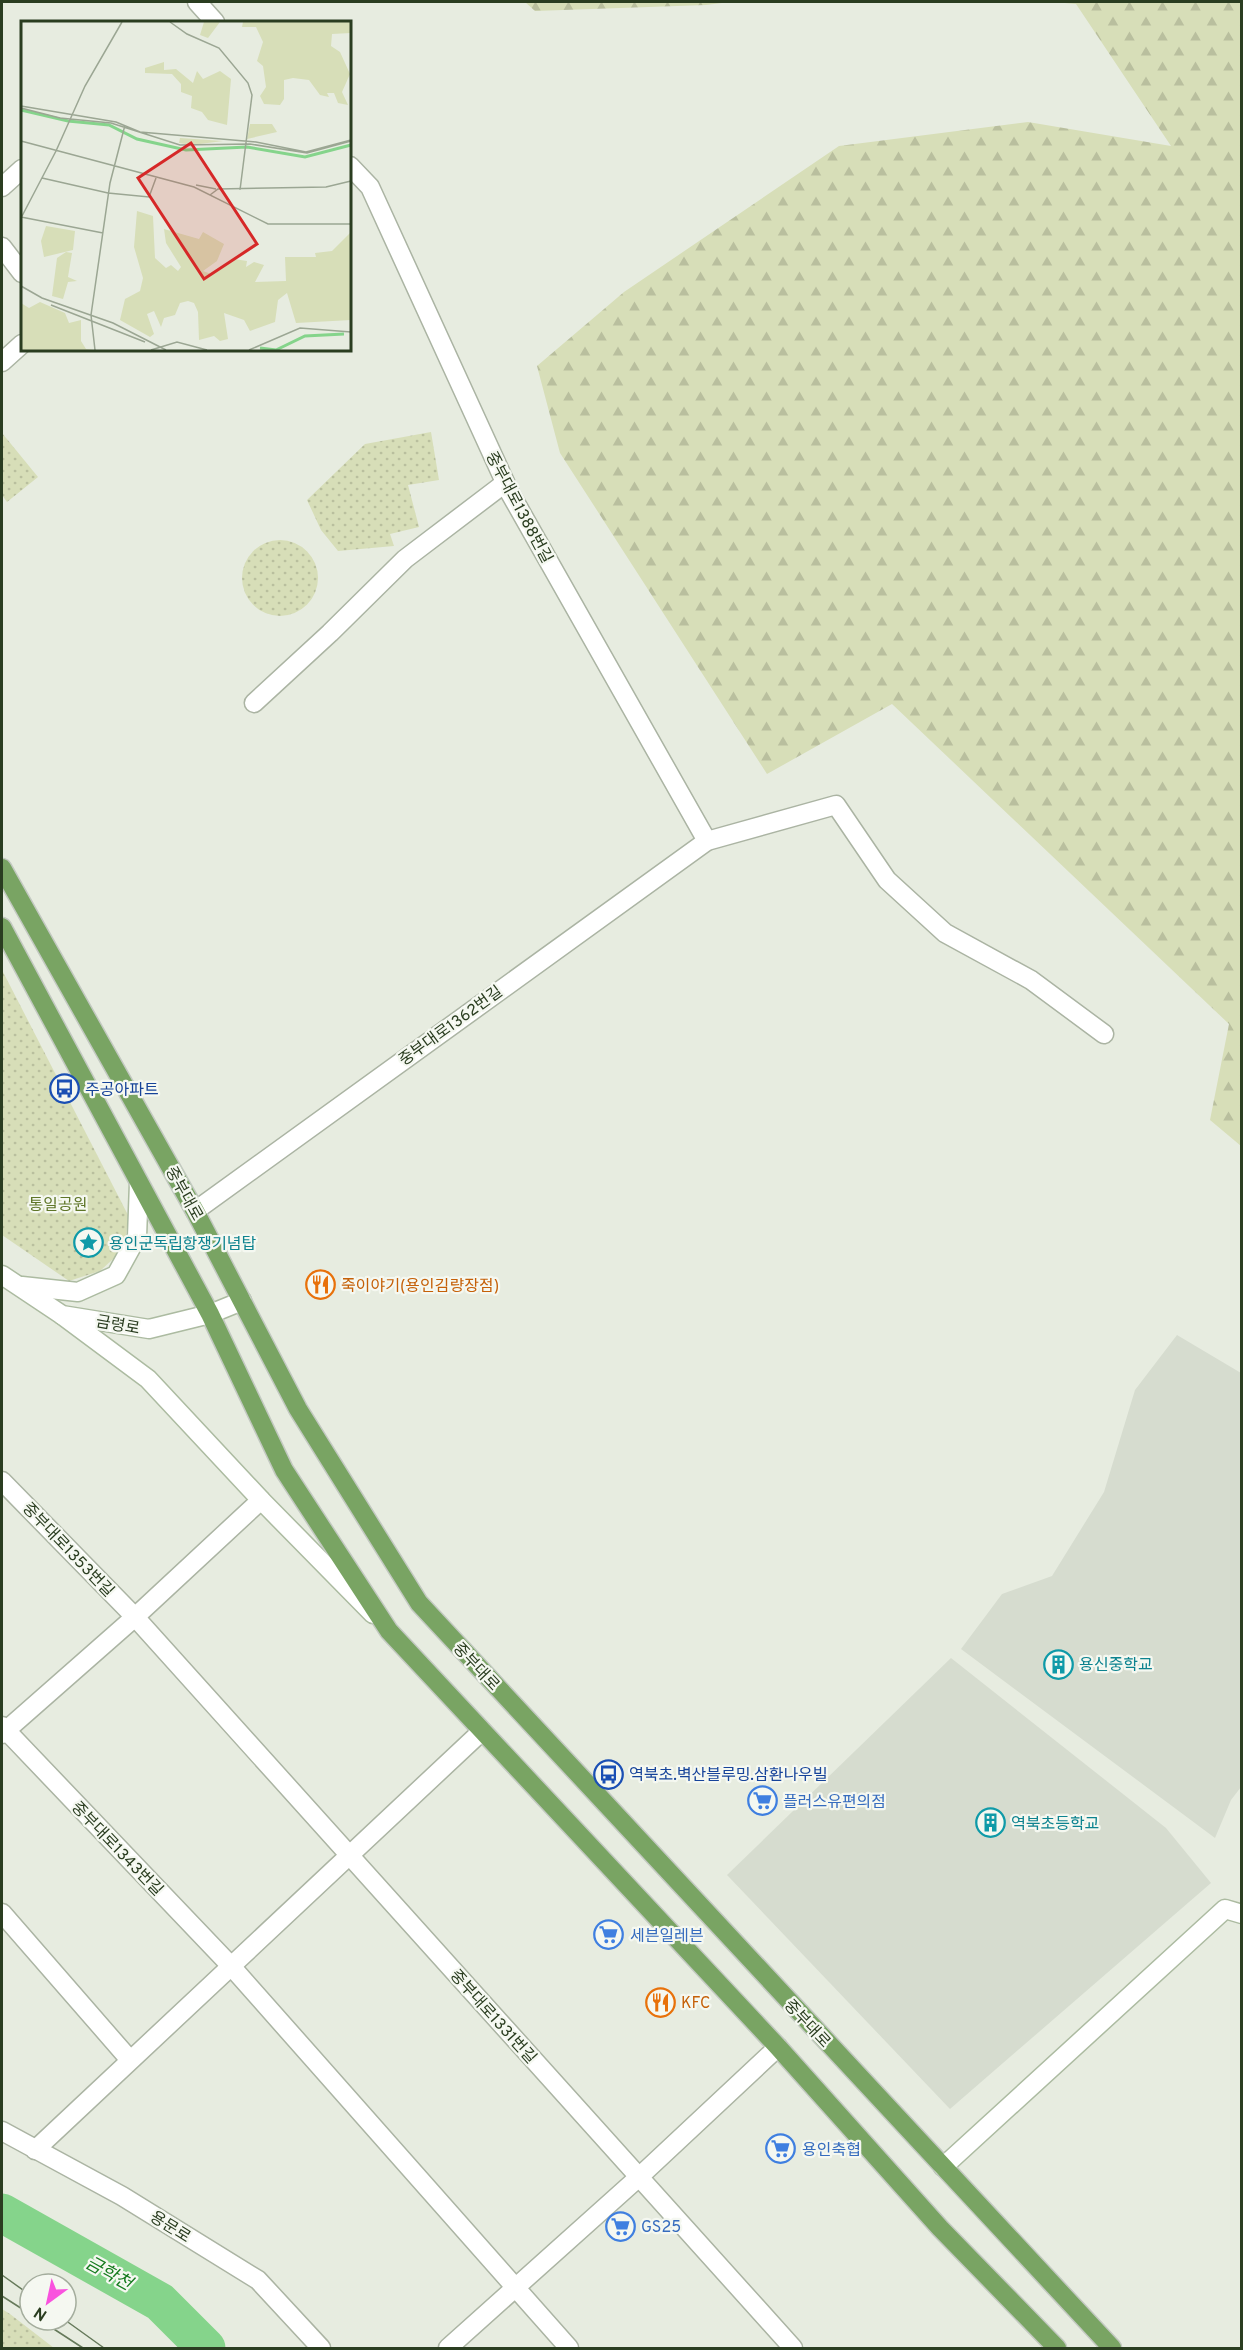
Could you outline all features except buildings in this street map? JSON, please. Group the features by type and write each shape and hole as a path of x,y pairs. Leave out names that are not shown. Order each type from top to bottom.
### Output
{"main road":[{"name":"중부대로","path":"2,868 195,1211 298,1409 419,1603 1112,2349"},
{"path":"2,927 210,1314 284,1470 389,1631 778,2048 940,2228 1057,2349"}],"street":[{"name":"중부대로1388번길","path":"351,167 369,187 505,483 707,841"},
{"path":"2,187 21,170"},
{"path":"2,247 21,272"},
{"path":"2,362 21,345"},
{"path":"254,703 405,559 505,483"},
{"path":"707,841 836,805 887,880 945,933 1031,980 1104,1034"},
{"name":"중부대로1362번길","path":"195,1211 707,841"},
{"path":"18,1286 78,1292 116,1275 137,1237 140,1183"},
{"name":"금령로","path":"2,1275 62,1315 148,1329 210,1314 242,1301"},
{"path":"62,1315 148,1379 261,1500 389,1631"},
{"name":"중부대로1353번길","path":"2,1481 135,1617"},
{"path":"3,1730 135,1617 261,1500"},
{"path":"135,1617 350,1855"},
{"name":"중부대로1343번길","path":"3,1730 231,1966"},
{"path":"34,2150 482,1731"},
{"name":"중부대로1331번길","path":"350,1855 793,2349"},
{"path":"943,2167 1225,1909 1242,1914"},
{"path":"2,1913 130,2060"},
{"path":"231,1966 569,2349"},
{"path":"448,2349 778,2048"},
{"name":"용문로","path":"2,2131 123,2196 258,2280 321,2349"}],"shaded area":[{"path":"1177,1335 1241,1373 1241,1787 1231,1800 1215,1838 961,1649 1002,1594 1052,1576 1104,1492 1135,1390"},
{"path":"951,1658 1166,1828 1211,1883 950,2109 727,1875"}],"green space":[{"path":"525,2 730,2 706,5 535,11"},
{"path":"1053,2 1241,2 1241,1146 1210,1120 1229,1024 892,704 767,774 560,453 537,366 624,292 839,146 1028,122 1171,146 1076,4"},
{"path":"431,432 439,480 408,485 419,527 390,534 394,546 338,551 321,530 307,500 365,444"},
{"path":"2,433 38,477 7,502 2,495"},
{"path":"280,540 294,543 307,551 315,564 318,578 315,592 307,605 294,613 280,616 266,613 253,605 245,592 242,578 245,564 253,551 266,543"},
{"name":"통일공원","path":"2,970 128,1215 125,1248 100,1271 69,1281 2,1235"},
{"path":"2,2309 18,2320 18,2332 33,2332 54,2348 2,2348"}],"waterway":[{"name":"금학천","path":"2,2213 160,2302 206,2348"}],"tram line":[{"path":"2,2275 18,2286"},
{"path":"2,2296 18,2306"},
{"path":"78,2329 104,2348"},
{"path":"58,2332 83,2348"}],"place":[{"name":"주공아파트","path":"64,1089"},
{"name":"용인군독립항쟁기념탑","path":"88,1243"},
{"name":"죽이야기(용인김량장점)","path":"320,1285"},
{"name":"용신중학교","path":"1058,1664"},
{"name":"역북초.벽산블루밍.삼환나우빌","path":"608,1774"},
{"name":"플러스유편의점","path":"762,1801"},
{"name":"역북초등학교","path":"990,1823"},
{"name":"세븐일레븐","path":"609,1935"},
{"name":"KFC","path":"660,2002"},
{"name":"용인축협","path":"781,2149"},
{"name":"GS25","path":"620,2226"}]}
